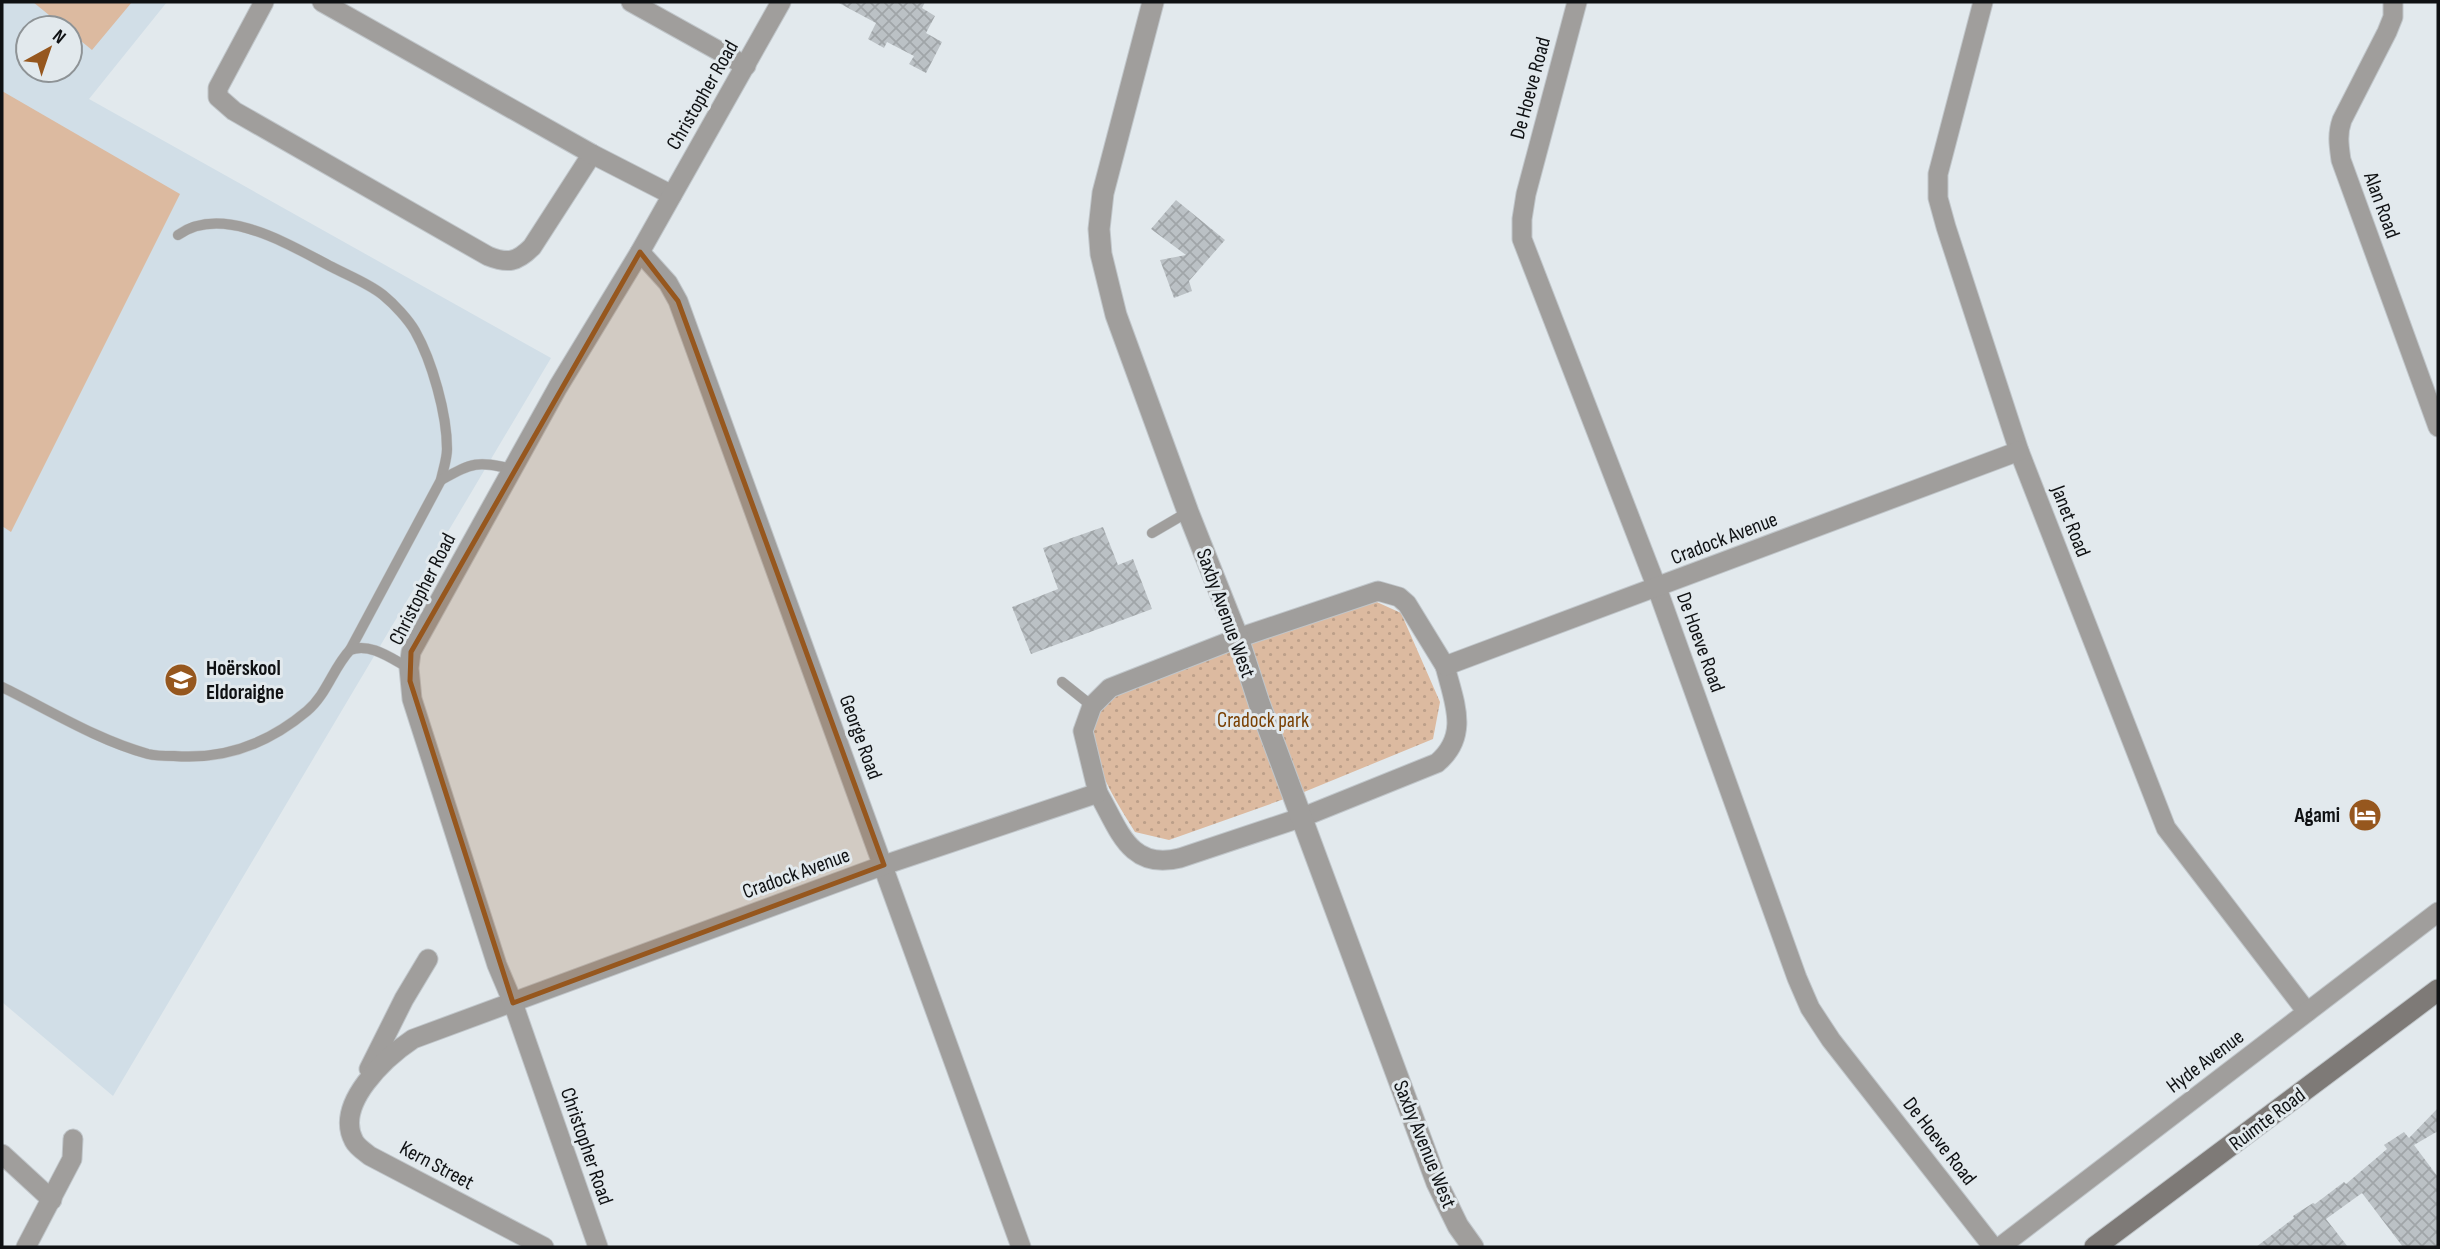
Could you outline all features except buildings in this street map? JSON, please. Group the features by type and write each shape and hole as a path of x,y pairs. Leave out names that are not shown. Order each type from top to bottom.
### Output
{"main road":[{"name":"Ruimte Road","path":"2095,1247 2438,990"}],"street":[{"path":"264,2 218,88 218,97 222,102 488,256 512,262 526,253 592,154"},
{"path":"322,2 592,154 672,195"},
{"path":"631,2 746,66"},
{"name":"Christopher Road","path":"598,1247 513,1003 497,965 412,699 409,668 411,652 558,387 640,252 781,2"},
{"name":"Saxby Avenue West","path":"1153,2 1103,193 1099,229 1101,254 1116,315 1188,512 1238,638 1259,703 1437,1183 1458,1226 1473,1247"},
{"name":"De Hoeve Road","path":"1577,2 1526,194 1522,239 1657,587 1810,1008 1831,1040 1993,1247"},
{"name":"Janet Road","path":"1983,2 1938,174 1938,198 2019,451 2166,828 2307,1012"},
{"name":"Alan Road","path":"2393,2 2393,17 2342,120 2338,130 2338,144 2341,160 2438,427"},
{"name":"George Road","path":"640,252 668,283 678,301 1021,1247"},
{"name":"Cradock Avenue","path":"1445,666 2019,451"},
{"path":"1378,591 1399,597 1407,604 1445,666 1458,720 1449,753 1437,763 1303,817 1167,862 1156,861 1131,850 1098,793 1083,731 1092,706 1110,688 1238,638 1378,591"},
{"name":"Cradock Avenue","path":"513,1003 884,865 1098,793"},
{"name":"Hyde Avenue","path":"2000,1247 2438,912"},
{"name":"Kern Street","path":"428,959 381,1042 358,1096 350,1118 354,1141 370,1156 544,1247"},
{"name":"Kern Street","path":"358,1096 380,1064 413,1039 513,1003"},
{"path":"26,1247 72,1159 74,1139"},
{"path":"2,1154 52,1200"}],"lane":[{"path":"2,687 106,738 150,755 195,758 232,753 257,743 309,710 323,694 441,480 447,450 439,390 414,331 386,296 368,284 275,237 257,231 236,226 195,225 178,235"},
{"path":"441,480 465,467 483,463 512,469"},
{"path":"1152,533 1188,512"},
{"path":"350,649 368,648 409,668"},
{"path":"1062,682 1092,706"}],"highlighted area":[{"path":"640,252 678,301 884,865 513,1003 410,681 411,652 421,632"}],"shaded area":[{"name":"Hoërskool Eldoraigne","path":"2,2 167,2 89,99 551,358 113,1096 2,1002"}],"green space":[{"path":"33,2 132,2 92,50 84,43 84,14 48,14"},
{"path":"2,91 180,194 11,532 2,526"},
{"name":"Cradock park","path":"1368,598 1401,613 1440,702 1433,739 1304,792 1169,840 1135,832 1110,790 1097,758 1094,726 1098,710 1108,696 1116,689"}],"place":[{"name":"Hoërskool Eldoraigne","path":"181,680"},
{"name":"Agami","path":"2365,815"}]}
